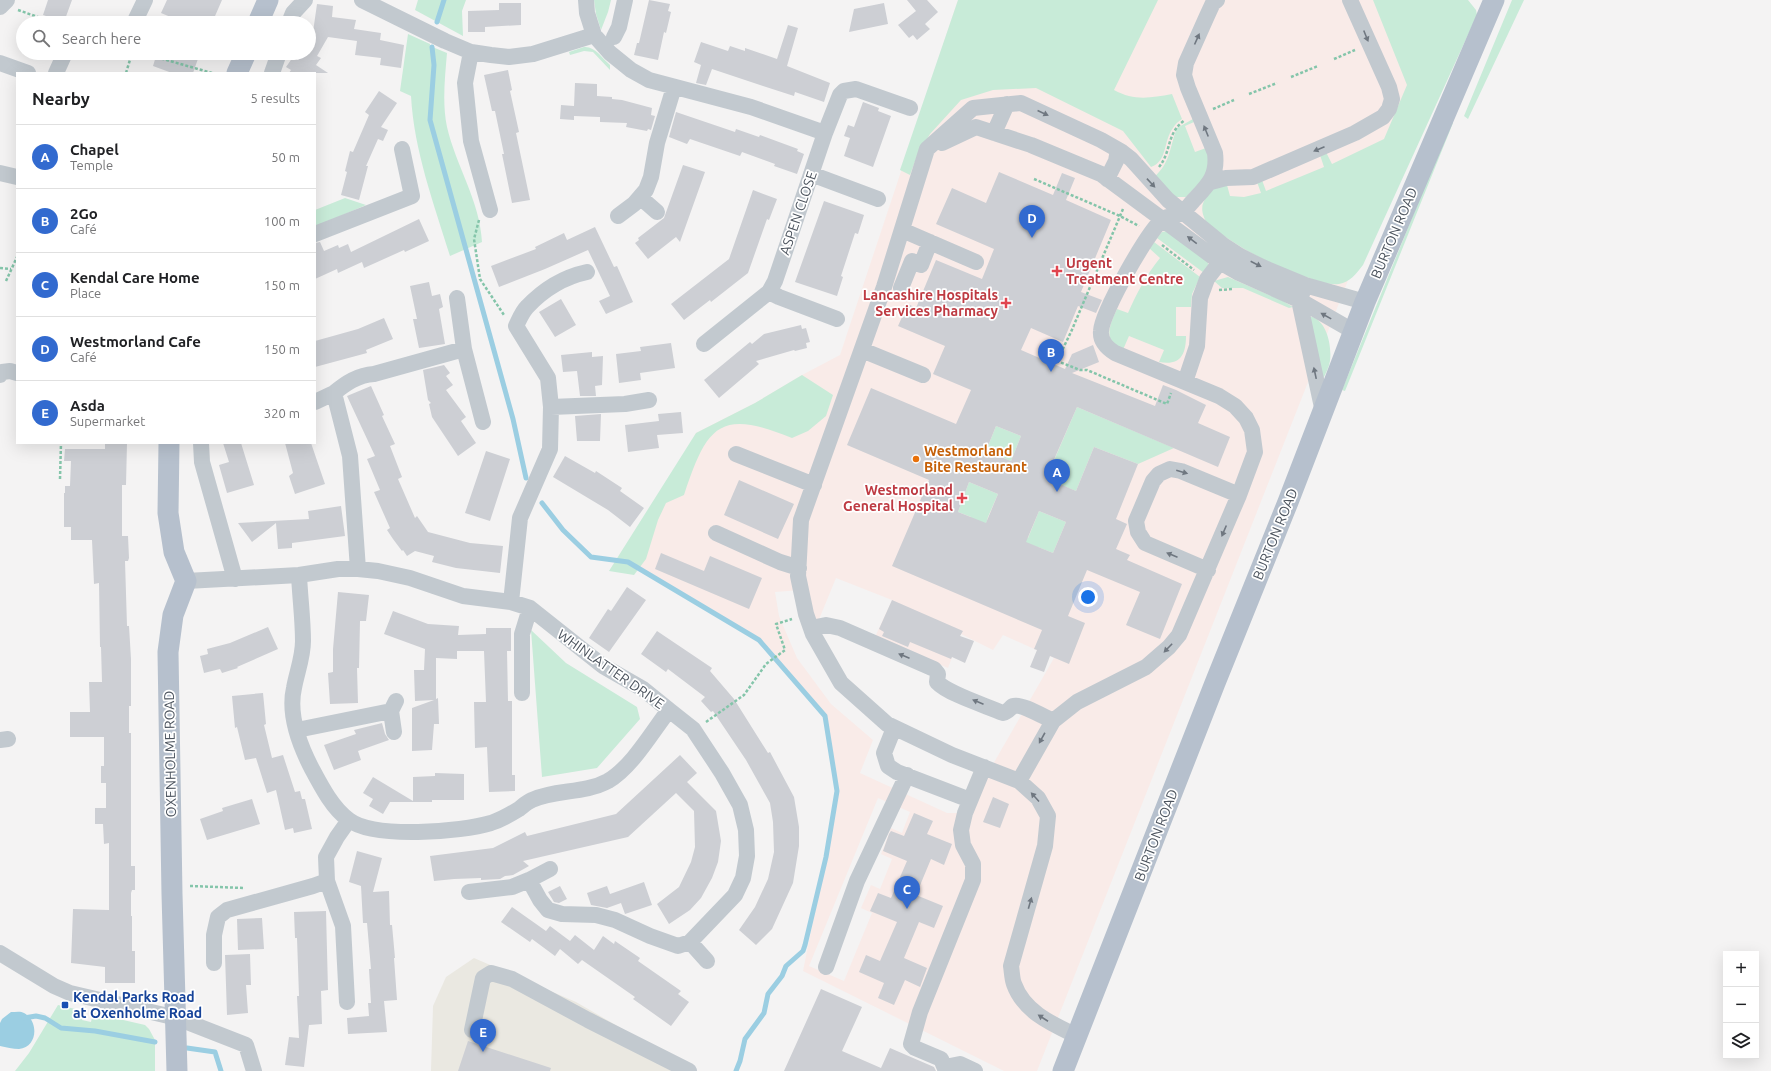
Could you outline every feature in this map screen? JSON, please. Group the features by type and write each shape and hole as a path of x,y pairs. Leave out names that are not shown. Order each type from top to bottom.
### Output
{"main road":[{"path":"261,16 268,0"},
{"name":"BURTON ROAD","path":"1063,1071 1323,412 1353,331 1494,0"},
{"path":"237,72 243,60"},
{"path":"169,444 168,513 174,552 186,581"},
{"name":"OXENHOLME ROAD","path":"177,1071 177,1018 174,994 168,652 174,615 186,581"}],"street":[{"path":"137,16 144,0"},
{"path":"292,16 305,0"},
{"path":"362,0 445,41 471,52 509,57 533,54 594,35"},
{"path":"586,0 587,13 594,35 610,53 631,70 649,80 751,106 825,133"},
{"path":"614,37 619,28 625,0"},
{"path":"1217,0 1207,16 1186,63 1184,75 1215,153 1227,173 1236,179"},
{"path":"1211,182 1226,178 1236,179 1253,177 1355,133 1383,117 1389,109 1392,99 1389,87 1350,0"},
{"path":"471,52 465,83 472,141 490,210"},
{"path":"56,72 62,60"},
{"path":"272,72 277,60"},
{"path":"0,63 25,72"},
{"path":"618,216 641,198 651,177 657,143 674,87"},
{"name":"ASPEN CLOSE","path":"704,344 769,292 775,281 825,133 840,95 844,91 856,89 910,108"},
{"path":"1078,1036 1051,1023 1034,1012 1023,1001 1014,984 1011,966 1045,846 1048,816 1038,798 1019,781 952,755 887,724 842,683 808,621 798,576 801,520 862,350 928,149 973,108 1021,103 1101,140 1131,159 1154,187 1183,213 1223,245 1262,267 1305,285 1365,302"},
{"path":"994,133 1007,104"},
{"path":"928,149 976,127 1031,145 1101,174 1164,219 1220,262 1240,274 1299,300 1353,331"},
{"path":"316,234 412,196 402,149"},
{"path":"1107,179 1116,161 1118,150"},
{"path":"1019,781 1053,721 1077,702 1146,667 1170,647 1183,628 1239,495 1255,452 1252,430 1246,418 1235,406 1219,396 1114,353 1102,340 1100,332 1124,276 1151,235 1164,219 1183,213 1211,182 1216,160 1215,153"},
{"path":"0,173 16,177"},
{"path":"811,174 878,199"},
{"path":"641,198 657,212"},
{"path":"902,230 976,262"},
{"path":"901,288 912,261 921,265 930,242"},
{"path":"1185,382 1198,346 1200,298 1207,279 1220,262 1223,245"},
{"path":"511,602 520,518 550,449 551,407 548,378 531,349 517,338 526,308 548,289 571,275 587,272"},
{"path":"1305,285 1299,300 1323,412"},
{"path":"769,292 779,298 837,319"},
{"path":"457,298 464,349 483,422"},
{"path":"316,402 334,393 342,386 362,375 374,374 464,349"},
{"path":"862,350 923,375"},
{"path":"0,375 2,372 10,371 16,373"},
{"path":"334,393 350,456 358,569"},
{"path":"551,407 625,404 649,400"},
{"path":"201,444 202,462 235,579"},
{"path":"736,454 814,485"},
{"path":"1208,570 1145,543 1138,532 1136,521 1153,481 1159,474 1170,469 1181,471 1239,495"},
{"path":"716,533 780,562 798,568"},
{"name":"WHINLATTER DRIVE","path":"186,581 299,575 338,569 358,569 378,571 410,578 463,596 511,602 530,608 603,666 643,690 670,710 629,763 608,781 583,790 553,793 531,800 517,810 492,823 469,828 397,833 370,830 349,820 333,804 312,769 297,730 292,706 303,642 299,575"},
{"path":"522,693 522,634 530,608"},
{"path":"808,621 840,628 934,669 938,674 937,682 941,686 1003,713 1020,705 1053,721"},
{"path":"297,730 393,706 394,732"},
{"path":"529,880 540,900 548,910 562,914 596,915 615,920 650,936 678,946 690,942 735,895 742,878 746,856 746,830 740,805 722,773 693,729 670,710"},
{"path":"894,728 884,753 888,766 907,776 970,800"},
{"path":"975,1071 960,1064 945,1069 941,1059 915,1048 912,1044 920,1012 972,880 973,864 963,845 961,830 970,800 984,767"},
{"path":"826,967 857,881 907,776"},
{"path":"347,1002 343,926 327,881 326,857 336,837 349,820"},
{"path":"469,892 512,887 529,880 550,868"},
{"path":"214,963 214,935 218,917 227,910 327,881"},
{"path":"690,942 707,961"},
{"path":"0,953 54,986 70,993 177,1018 246,1044 254,1071"},
{"path":"472,1030 483,978 491,972 512,979 588,1020 689,1071"}],"path":[{"path":"7,5 36,16"},
{"path":"1334,60 1362,48"},
{"path":"126,72 130,60"},
{"path":"166,60 208,72"},
{"path":"1291,77 1318,66"},
{"path":"1249,94 1277,83"},
{"path":"1206,112 1234,100"},
{"path":"1154,170 1159,167 1165,159 1174,128 1186,119"},
{"path":"1034,179 1140,226"},
{"path":"1125,204 1071,332 1057,361 1080,370 1087,370 1166,404 1172,392"},
{"path":"490,210 481,211 474,239 480,279 506,317 517,338"},
{"path":"1161,244 1196,271"},
{"path":"6,281 16,259"},
{"path":"0,268 11,269"},
{"path":"60,479 61,444"},
{"path":"693,729 744,696 766,664 785,650 776,624 808,621"}],"shaded area":[{"name":"Westmorland General Hospital","path":"958,0 1394,0 1439,49 1037,1071 1004,1071 803,971 826,857 837,791 825,716 759,640 628,562 696,433 755,403 802,375 840,355","holes":["836,578 892,600 875,637 948,668 961,634 993,650 1003,635 1054,658 965,813 947,813 860,773 873,740 831,704 797,658 779,616 775,592 801,590 813,634","878,798 910,812 902,833 891,828 881,854 892,859 880,889 871,885 861,908 872,913 844,981 809,966"]},
{"path":"474,958 576,1002 695,1071 431,1071 433,1006 446,977"}],"green space":[{"path":"418,0 466,0 462,11 463,36 415,10"},
{"path":"594,0 611,0 601,30 596,14"},
{"path":"958,0 1158,0 1114,90 1128,96 1142,98 1172,94 1182,119 1175,125 1170,133 1160,160 1151,167 1123,131 1036,88 993,90 961,100 930,134 917,156 910,175 900,170"},
{"path":"1373,0 1468,0 1476,10 1477,15 1363,265 1350,279 1343,283 1328,284 1284,269 1232,242 1208,225 1202,208 1207,195 1215,186 1227,185 1230,196 1244,197 1261,193 1257,182 1262,180 1266,191 1324,167 1320,155 1326,152 1332,164 1384,139 1407,85"},
{"path":"1512,0 1524,0 1468,119 1464,116"},
{"path":"408,34 447,53 444,99 445,118 456,156 477,212 480,227 482,242 450,256 420,157 411,96 400,91"},
{"path":"584,47 592,48 598,53 610,65 610,70 593,52 584,51 570,55 569,52"},
{"path":"1193,119 1194,122 1185,126 1195,152 1206,148 1209,164 1208,170 1201,181 1186,197 1176,197 1153,178 1163,167 1169,155 1177,128"},
{"path":"1451,122 1453,123 1345,391 1342,390"},
{"path":"345,198 366,205 316,227 316,210"},
{"path":"1167,231 1208,262 1208,266 1204,273 1157,238 1162,232"},
{"path":"1154,242 1200,277 1192,294 1191,307 1176,307 1176,336 1186,336 1185,349 1177,361 1166,363 1159,362 1164,350 1129,336 1122,352 1112,343 1109,332 1117,309 1128,313 1142,284 1160,258 1149,248"},
{"path":"1228,277 1283,301 1293,307 1289,308 1243,288 1222,288 1214,281"},
{"path":"1309,316 1320,322 1329,341 1330,361 1323,379"},
{"path":"802,375 833,395 826,416 808,431 792,438 767,429 748,425 732,425 719,429 709,439 700,453 684,495 666,503 658,520 646,559 634,575 609,571 696,433 755,403"},
{"path":"1077,407 1174,448 1138,464 1094,447 1076,491 1046,479"},
{"path":"996,426 1021,436 1011,461 986,451"},
{"path":"969,482 998,494 988,517 976,562 971,517 958,512"},
{"path":"1039,511 1066,522 1053,553 1038,547 1031,563 1019,535 1028,538"},
{"path":"531,630 566,663 637,707 640,719 597,768 542,777"},
{"path":"58,1005 84,1011 82,1020 91,1022 93,1013 145,1025 155,1040 155,1071 15,1071 29,1053"}],"water":[{"path":"11,1012 23,1012 29,1017 34,1027 33,1039 30,1044 19,1049 0,1046 0,1023 2,1019"}],"building":[{"path":"48,0 72,0 66,16 43,15"},
{"path":"167,0 222,0 215,16 168,16 161,13"},
{"path":"649,0 670,4 668,11 671,12 666,33 664,32 658,60 634,55 637,43 639,43"},
{"path":"907,0 927,0 938,12 925,24 930,29 917,40 913,35 909,38 898,25 916,11"},
{"path":"499,3 521,3 521,25 485,27 485,32 468,32 468,11 499,10"},
{"path":"884,3 888,24 849,32 854,9"},
{"path":"317,4 333,6 332,17 356,20 354,29 381,33 380,40 404,45 401,68 380,65 381,58 355,55 357,41 328,37 317,56 321,58 316,65 328,73 290,72 291,70 286,67 291,60 316,60 315,16"},
{"path":"788,25 798,28 787,66 830,83 824,102 795,92 794,96 712,69 706,85 696,83 701,65 694,62 701,42 728,51 730,46 745,51 745,48 777,59"},
{"path":"155,60 198,60 193,72 169,72 153,66"},
{"path":"508,70 512,90 510,91 519,132 516,133 530,200 512,203 495,111 492,111 484,75"},
{"path":"575,83 597,84 597,96 612,97 612,99 622,100 652,108 651,115 655,116 651,130 648,129 647,131 626,127 627,123 600,122 600,117 574,116 574,120 560,119 561,105 574,106"},
{"path":"379,91 397,103 381,127 388,130 383,141 378,139 366,166 368,166 359,200 341,195 347,172 345,171 350,151 353,152 369,115 365,112"},
{"path":"863,102 879,108 878,111 891,116 873,167 844,156 850,138 844,136 848,125 854,127"},
{"path":"676,112 735,132 736,129 759,137 760,135 798,149 797,151 804,154 797,174 742,152 740,156 690,139 687,144 669,137"},
{"path":"683,165 705,172 680,242 676,237 648,259 635,243 639,240 638,238 664,218"},
{"path":"999,172 1053,195 1062,173 1075,178 1066,200 1111,220 1081,292 1102,300 1096,313 1078,306 1063,342 1031,328 1021,350 1065,369 1072,354 1093,345 1099,362 1072,373 1155,406 1163,385 1176,390 1206,405 1198,423 1230,437 1218,467 1077,407 1046,478 1076,491 1094,447 1138,464 1116,519 1127,524 1116,549 1130,555 1127,560 1182,584 1160,639 1126,625 1140,592 1087,570 1068,616 1085,623 1069,664 1050,656 1044,672 1030,667 1037,650 1034,649 1042,630 892,566 929,480 847,445 871,388 956,424 971,390 933,374 945,346 898,326 908,304 916,308 936,260 982,279 994,249 936,224 952,188 986,203","holes":["996,426 1021,436 1011,461 986,451","969,482 998,494 986,523 958,512","1039,511 1066,522 1053,553 1026,542"]},
{"path":"753,190 777,199 769,220 767,219 748,273 711,302 710,300 684,320 671,304 729,259"},
{"path":"824,201 864,215 858,234 855,233 841,276 843,277 837,296 795,282"},
{"path":"419,219 429,241 405,252 404,250 364,268 362,262 338,273 337,269 316,279 316,243 320,242 324,251 338,245 339,248 348,244 351,252"},
{"path":"595,227 614,267 617,266 633,302 606,314 599,301 610,296 588,250 499,287 491,266 536,249 535,247 564,233 567,240"},
{"path":"429,282 432,296 440,294 443,307 439,309 445,344 419,348 413,319 417,319 410,286"},
{"path":"561,299 576,325 555,337 539,312"},
{"path":"384,318 393,339 366,350 367,353 316,367 316,341 358,329"},
{"path":"801,325 802,329 806,328 810,342 806,343 807,348 794,350 756,361 759,364 719,398 704,380 750,342 752,344 764,334"},
{"path":"671,343 675,368 640,373 641,380 619,383 616,354 641,351 640,347"},
{"path":"592,352 592,357 603,356 602,385 595,386 596,396 580,396 577,371 563,372 561,355"},
{"path":"444,365 450,373 446,376 453,385 446,390 466,417 461,421 476,443 458,456 432,417 429,404 431,403 428,400 423,370"},
{"path":"371,386 384,415 382,416 395,444 390,446 402,477 398,479 415,518 417,516 428,532 470,543 503,546 500,573 456,568 432,562 434,556 415,551 407,556 393,539 387,530 390,528 374,492 380,490 367,459 375,456 347,396"},
{"path":"681,412 683,433 657,435 659,448 628,452 625,425 659,421 658,414"},
{"path":"601,414 600,441 577,441 575,416"},
{"path":"105,444 127,444 126,485 122,485 122,536 128,536 129,558 128,561 125,561 127,626 129,626 131,659 131,706 129,706 129,733 131,733 131,866 135,866 135,890 132,890 131,893 131,916 132,951 135,951 135,983 105,983 105,967 71,963 73,909 109,910 109,843 104,844 103,824 95,824 95,808 106,808 106,783 101,783 101,766 104,766 104,737 70,737 70,712 90,712 89,682 102,682 99,583 94,584 92,540 71,540 71,527 64,527 64,493 65,486 70,486 71,461 64,461 65,449 105,449"},
{"path":"223,444 241,444 254,485 227,493 219,465 229,462"},
{"path":"285,444 311,444 325,484 295,494 289,476 293,473"},
{"path":"486,451 510,459 490,521 465,513"},
{"path":"565,456 595,473 596,471 622,488 620,491 644,508 630,527 608,510 553,477"},
{"path":"739,480 794,504 778,539 724,515"},
{"path":"341,506 345,536 292,543 292,548 278,549 276,523 252,542 238,523 309,519 308,511"},
{"path":"661,553 704,571 710,556 762,578 749,609 655,569"},
{"path":"627,587 646,600 609,652 589,638 608,609 611,611"},
{"path":"338,592 369,595 366,621 360,621 359,668 357,668 358,703 330,704 328,673 333,672 333,649"},
{"path":"892,600 963,631 960,636 974,641 965,663 952,657 951,659 910,642 908,647 882,636 884,632 879,629"},
{"path":"393,611 428,624 459,626 458,635 486,634 486,628 511,628 511,651 507,651 508,701 512,701 512,775 515,775 515,791 489,792 487,747 475,748 474,702 486,702 484,651 457,651 457,659 436,658 436,699 438,698 439,724 434,724 432,750 412,751 412,708 434,700 415,701 414,670 424,670 425,649 384,634"},
{"path":"268,627 278,649 237,667 238,668 222,673 220,669 204,673 200,656 208,654 207,649 230,643"},
{"path":"657,631 712,668 710,671 734,699 768,753 770,752 794,797 799,827 799,846 793,883 772,929 756,945 739,930 755,907 768,879 774,852 773,822 770,803 746,760 713,711 711,712 701,701 705,697 668,669 666,672 641,654"},
{"path":"263,693 266,724 264,725 272,758 283,755 295,792 300,791 302,799 305,799 312,829 294,833 293,828 285,830 276,790 267,793 256,758 245,760 237,727 235,728 232,696"},
{"path":"382,723 385,734 389,740 358,751 361,760 334,770 324,745 356,734 354,730"},
{"path":"680,755 697,773 687,782 716,811 721,841 718,862 712,878 701,898 690,910 669,924 657,904 679,887 691,862 695,847 694,811 676,793 628,837 523,861 529,866 513,875 505,876 500,879 481,880 481,878 434,881 430,856 493,848 525,832 527,836 616,814"},
{"path":"435,773 464,774 464,800 390,802 383,814 369,806 373,799 363,793 373,777 413,801 413,777 435,776"},
{"path":"993,797 1009,804 1000,828 983,822"},
{"path":"252,799 260,824 207,840 200,819 223,811 222,808"},
{"path":"914,813 933,821 927,834 952,844 944,865 931,859 916,895 943,906 934,928 919,922 904,958 927,968 920,987 905,980 894,1005 878,998 884,983 859,972 866,955 880,961 897,922 870,911 878,893 891,898 907,861 883,851 889,834 891,831 904,836"},
{"path":"357,851 382,858 373,892 389,891 390,925 392,925 397,1000 384,1001 387,1032 348,1034 347,1018 369,1016 368,1003 371,1003 369,969 371,969 367,923 363,923 361,886 349,882"},
{"path":"644,882 652,905 625,914 621,903 607,908 591,905 587,893 607,886 610,894"},
{"path":"560,886 567,899 559,903 554,902 548,892"},
{"path":"512,907 546,931 550,926 570,941 575,935 594,950 603,936 614,944 615,941 640,958 638,961 681,991 678,994 689,1002 671,1026 633,999 635,997 582,960 578,964 560,949 555,956 532,939 530,942 501,922"},
{"path":"326,911 328,990 321,991 322,1024 309,1025 304,1067 285,1065 289,1037 299,1038 297,938 295,938 294,912"},
{"path":"262,918 264,949 238,950 237,919"},
{"path":"250,954 251,985 246,985 248,1013 227,1015 225,955"},
{"path":"821,989 862,1007 842,1051 881,1068 890,1048 934,1067 936,1071 784,1071"},
{"path":"468,1041 551,1068 550,1071 458,1071"}],"waterway":[{"path":"437,22 444,0"},
{"path":"432,47 434,65 430,120 513,419 526,478"},
{"path":"542,503 563,530 591,557 628,562 759,640 825,716 837,791 826,857 805,945 803,951 786,966 782,976 768,994 764,1013 745,1039 736,1071"},
{"path":"24,1018 36,1016 45,1018 61,1028 95,1031 155,1042"},
{"path":"187,1048 215,1052 221,1071"}],"place":[{"name":"Westmorland Cafe","path":"1032,238"},
{"name":"Urgent Treatment Centre","path":"1057,271"},
{"name":"Lancashire Hospitals Services Pharmacy","path":"1006,303"},
{"name":"2Go","path":"1051,372"},
{"name":"Westmorland Bite Restaurant","path":"916,459"},
{"name":"Chapel","path":"1057,492"},
{"name":"Westmorland General Hospital","path":"962,498"},
{"name":"Kendal Care Home","path":"907,909"},
{"name":"Kendal Parks Road at Oxenholme Road","path":"65,1005"},
{"name":"Asda","path":"483,1052"}]}
